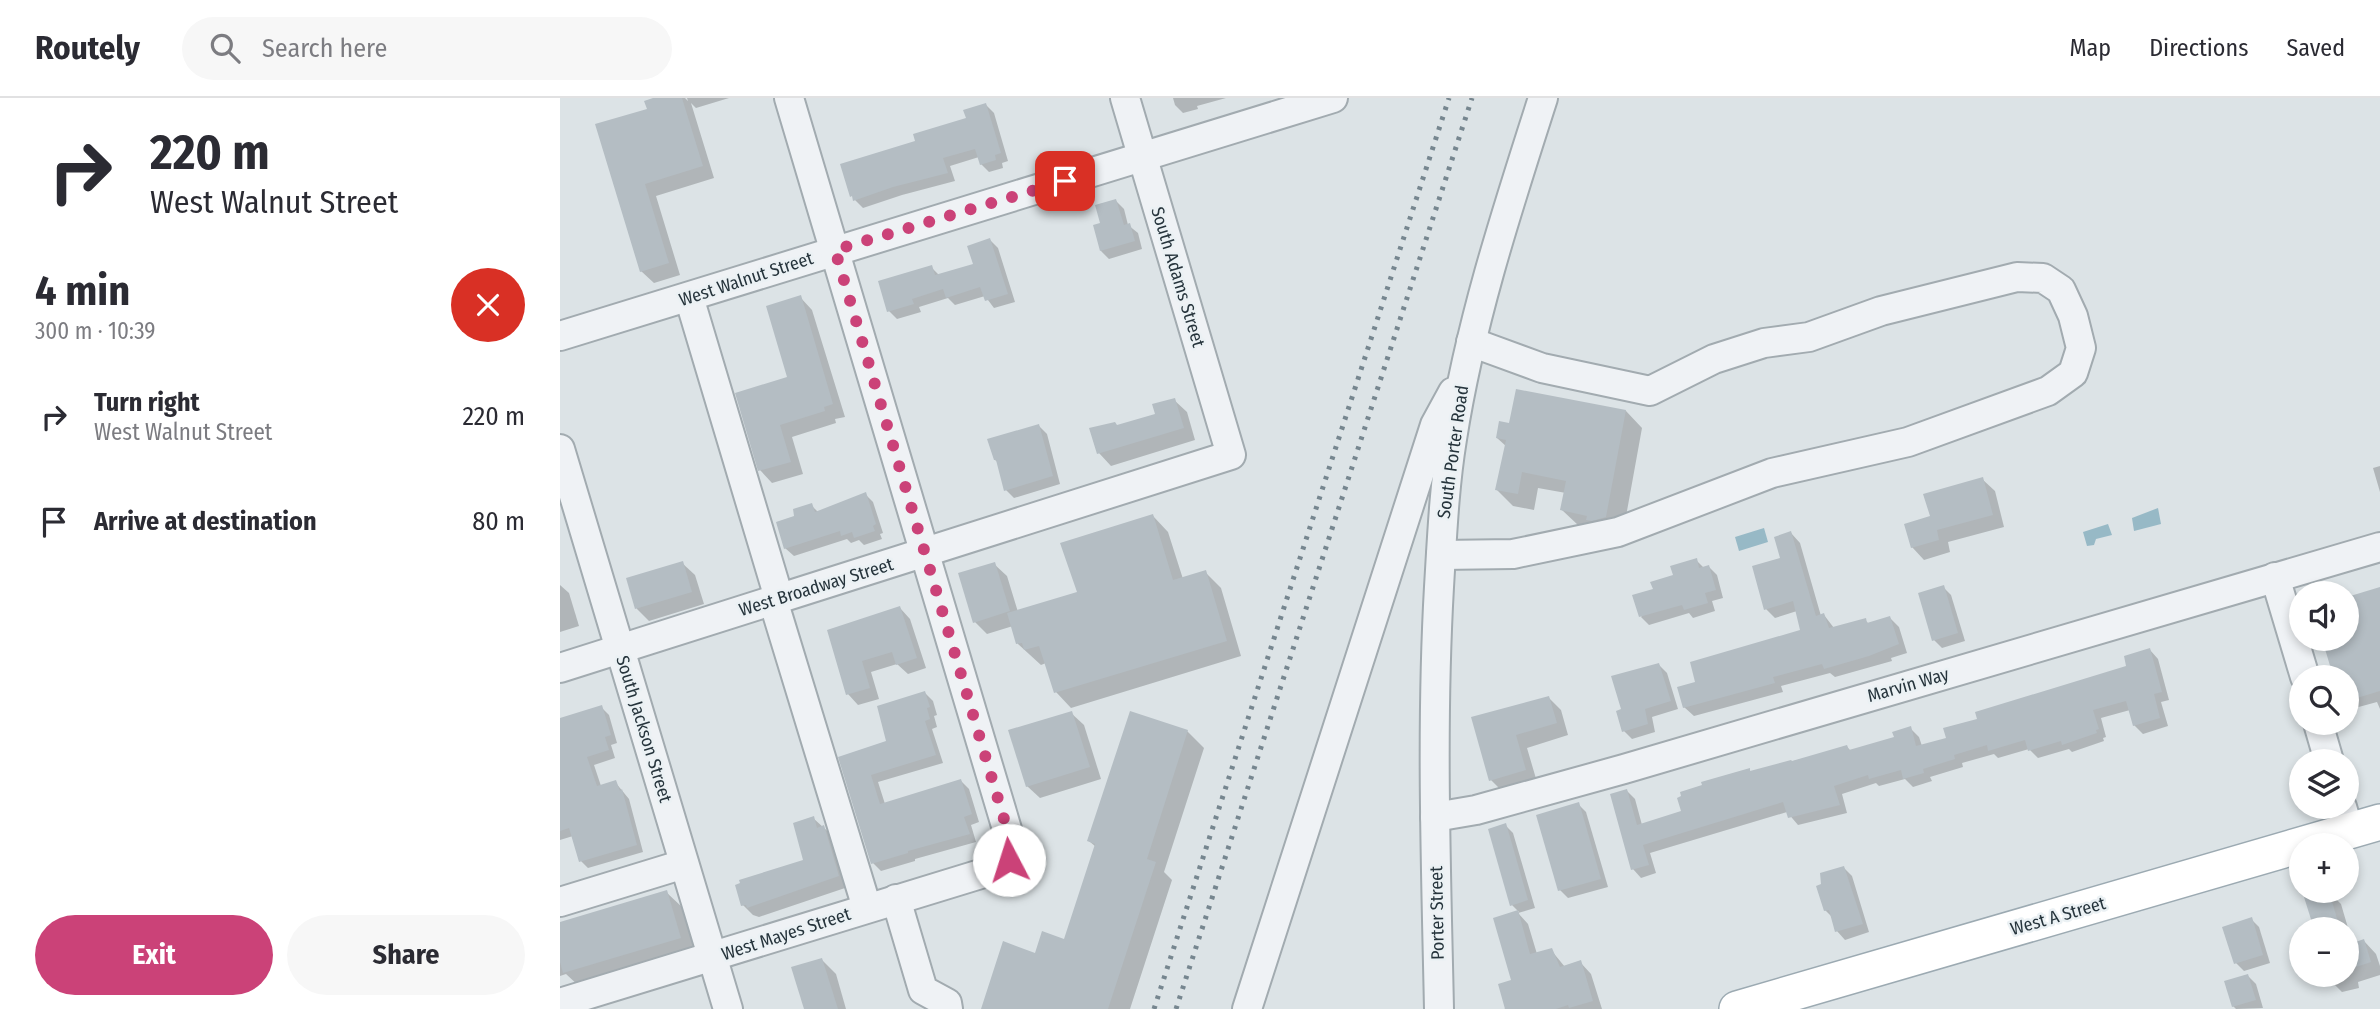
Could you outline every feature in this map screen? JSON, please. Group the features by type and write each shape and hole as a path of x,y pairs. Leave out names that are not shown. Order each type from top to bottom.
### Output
{"main road":[{"name":"West A Street","path":"1737,1009 2357,820"}],"street":[{"path":"789,98 926,554"},
{"name":"South Adams Street","path":"1125,98 1231,455"},
{"name":"West Walnut Street","path":"560,336 1334,98"},
{"name":"South Porter Road","path":"1435,817 1435,652 1451,442 1471,342 1495,251 1543,98"},
{"path":"1441,555 1513,554 1618,532 1772,473 1908,442 2048,391 2073,373 2081,348 2073,316 2062,290 2043,278 2017,277 1881,312 1809,337 1764,343 1714,359 1650,391 1542,368 1471,342"},
{"path":"689,297 867,908"},
{"path":"1247,1009 1434,425 1465,371"},
{"name":"South Jackson Street","path":"560,449 728,1009"},
{"name":"West Broadway Street","path":"560,668 1231,455"},
{"name":"Marvin Way","path":"1435,817 1476,810 1612,773 2380,547"},
{"name":"West Mayes Street","path":"567,1004 997,869 1009,860 1012,846 926,554"},
{"path":"2275,577 2301,665"},
{"name":"Porter Street","path":"1435,817 1439,1009"},
{"path":"560,902 684,864"},
{"path":"896,899 933,1002"}],"water":[{"path":"2158,508 2161,524 2134,531 2132,518"},
{"path":"2108,524 2112,535 2096,539 2094,545 2087,546 2083,532"},
{"path":"1764,528 1768,542 1739,551 1735,537"}],"building":[{"path":"653,98 682,98 703,166 645,184 669,263 640,272 595,124 647,109 644,101"},
{"path":"986,103 1001,153 995,155 996,160 980,165 975,149 943,158 948,173 893,187 853,201 852,196 850,197 840,164 915,141 913,134 966,118 963,110"},
{"path":"1116,199 1124,225 1130,223 1135,241 1100,251 1093,225 1100,223 1095,205"},
{"path":"990,238 1008,294 985,301 980,287 946,298 943,289 912,299 914,304 887,312 878,281 932,265 935,275 973,264 967,246"},
{"path":"801,295 833,404 824,407 825,411 780,425 791,462 758,471 735,393 787,377 766,306"},
{"path":"1516,389 1626,410 1606,517 1592,521 1586,520 1587,516 1560,510 1566,481 1522,472 1518,494 1495,490 1506,440 1496,438 1499,421 1509,423"},
{"path":"1175,398 1184,428 1097,454 1089,428 1115,422 1117,425 1155,414 1152,404"},
{"path":"1039,424 1053,476 1004,491 987,439"},
{"path":"1983,477 1993,515 1937,530 1939,540 1911,548 1904,524 1930,516 1923,494"},
{"path":"866,492 876,524 873,526 875,531 854,538 852,532 841,536 840,531 784,549 776,522 794,516 793,509 812,503 815,512"},
{"path":"1153,514 1173,580 1206,570 1227,641 1054,693 1039,646 1024,650 1022,643 1016,644 1007,613 1077,592 1060,543"},
{"path":"1791,531 1816,616 1824,613 1829,628 1866,618 1867,623 1890,616 1899,644 1824,669 1822,664 1773,677 1775,683 1683,708 1677,687 1695,682 1690,662 1800,630 1793,601 1764,610 1752,566 1780,558 1774,537"},
{"path":"1697,558 1699,568 1709,565 1716,590 1705,593 1708,603 1684,610 1682,605 1639,617 1632,595 1653,589 1650,582 1673,575 1670,566"},
{"path":"683,561 692,592 635,609 626,578"},
{"path":"995,562 1010,611 973,623 958,573"},
{"path":"1944,585 1958,633 1932,641 1918,593"},
{"path":"2380,587 2380,691 2359,697 2359,665 2330,665 2326,651 2359,651 2359,593"},
{"path":"900,606 917,658 896,665 892,652 862,661 870,688 846,695 827,630"},
{"path":"2150,648 2162,692 2154,694 2160,718 2133,726 2126,701 2093,710 2099,729 2096,730 2097,733 2062,745 2061,741 2028,751 2025,740 1988,751 1987,745 1954,755 1955,759 1923,769 1924,773 1903,779 1901,770 1869,779 1868,775 1834,786 1840,805 1788,818 1783,802 1643,845 1649,865 1631,870 1610,794 1627,789 1637,825 1681,811 1677,798 1681,796 1680,792 1702,785 1701,782 1847,745 1849,750 1894,737 1892,732 1911,726 1916,746 1946,738 1943,728 1977,719 1975,712 2126,666 2124,656"},
{"path":"1659,663 1671,701 1645,709 1648,724 1622,732 1616,711 1621,709 1611,676"},
{"path":"925,691 930,707 927,708 930,719 925,721 936,755 871,775 880,804 961,779 972,814 964,817 970,834 871,864 838,757 886,741 877,706"},
{"path":"1549,696 1557,723 1516,735 1526,770 1489,781 1471,717"},
{"path":"602,705 611,735 605,737 609,750 587,757 597,786 616,780 620,791 622,789 637,845 579,862 569,828 560,831 560,718"},
{"path":"1072,711 1090,767 1026,787 1008,730"},
{"path":"1130,711 1188,730 1147,859 1156,862 1108,1009 981,1009 1003,941 1035,953 1042,931 1064,939 1095,844 1087,841"},
{"path":"1579,802 1601,879 1558,891 1536,815"},
{"path":"814,816 817,828 824,825 839,876 747,908 746,905 741,906 735,885 740,883 739,880 803,860 793,823"},
{"path":"1506,823 1528,900 1510,906 1488,829"},
{"path":"1844,866 1863,924 1835,932 1829,910 1824,911 1816,886 1821,884 1820,873"},
{"path":"667,890 681,938 563,973 560,962 560,922"},
{"path":"2306,903 2332,903 2337,917 2310,917"},
{"path":"1518,910 1530,954 1552,948 1560,967 1581,960 1593,1001 1569,1008 1568,1005 1556,1009 1505,1009 1498,984 1511,980 1493,918"},
{"path":"2252,917 2263,955 2234,964 2222,927"},
{"path":"2364,939 2371,962 2359,966 2359,941"},
{"path":"822,958 838,1009 804,1009 791,967"},
{"path":"2248,974 2256,1000 2232,1007 2224,981"}],"railway":[{"path":"1154,1009 1449,98"},
{"path":"1176,1009 1472,98"}],"route":[{"path":"1009,860 1012,846 835,250 1065,181"}]}
